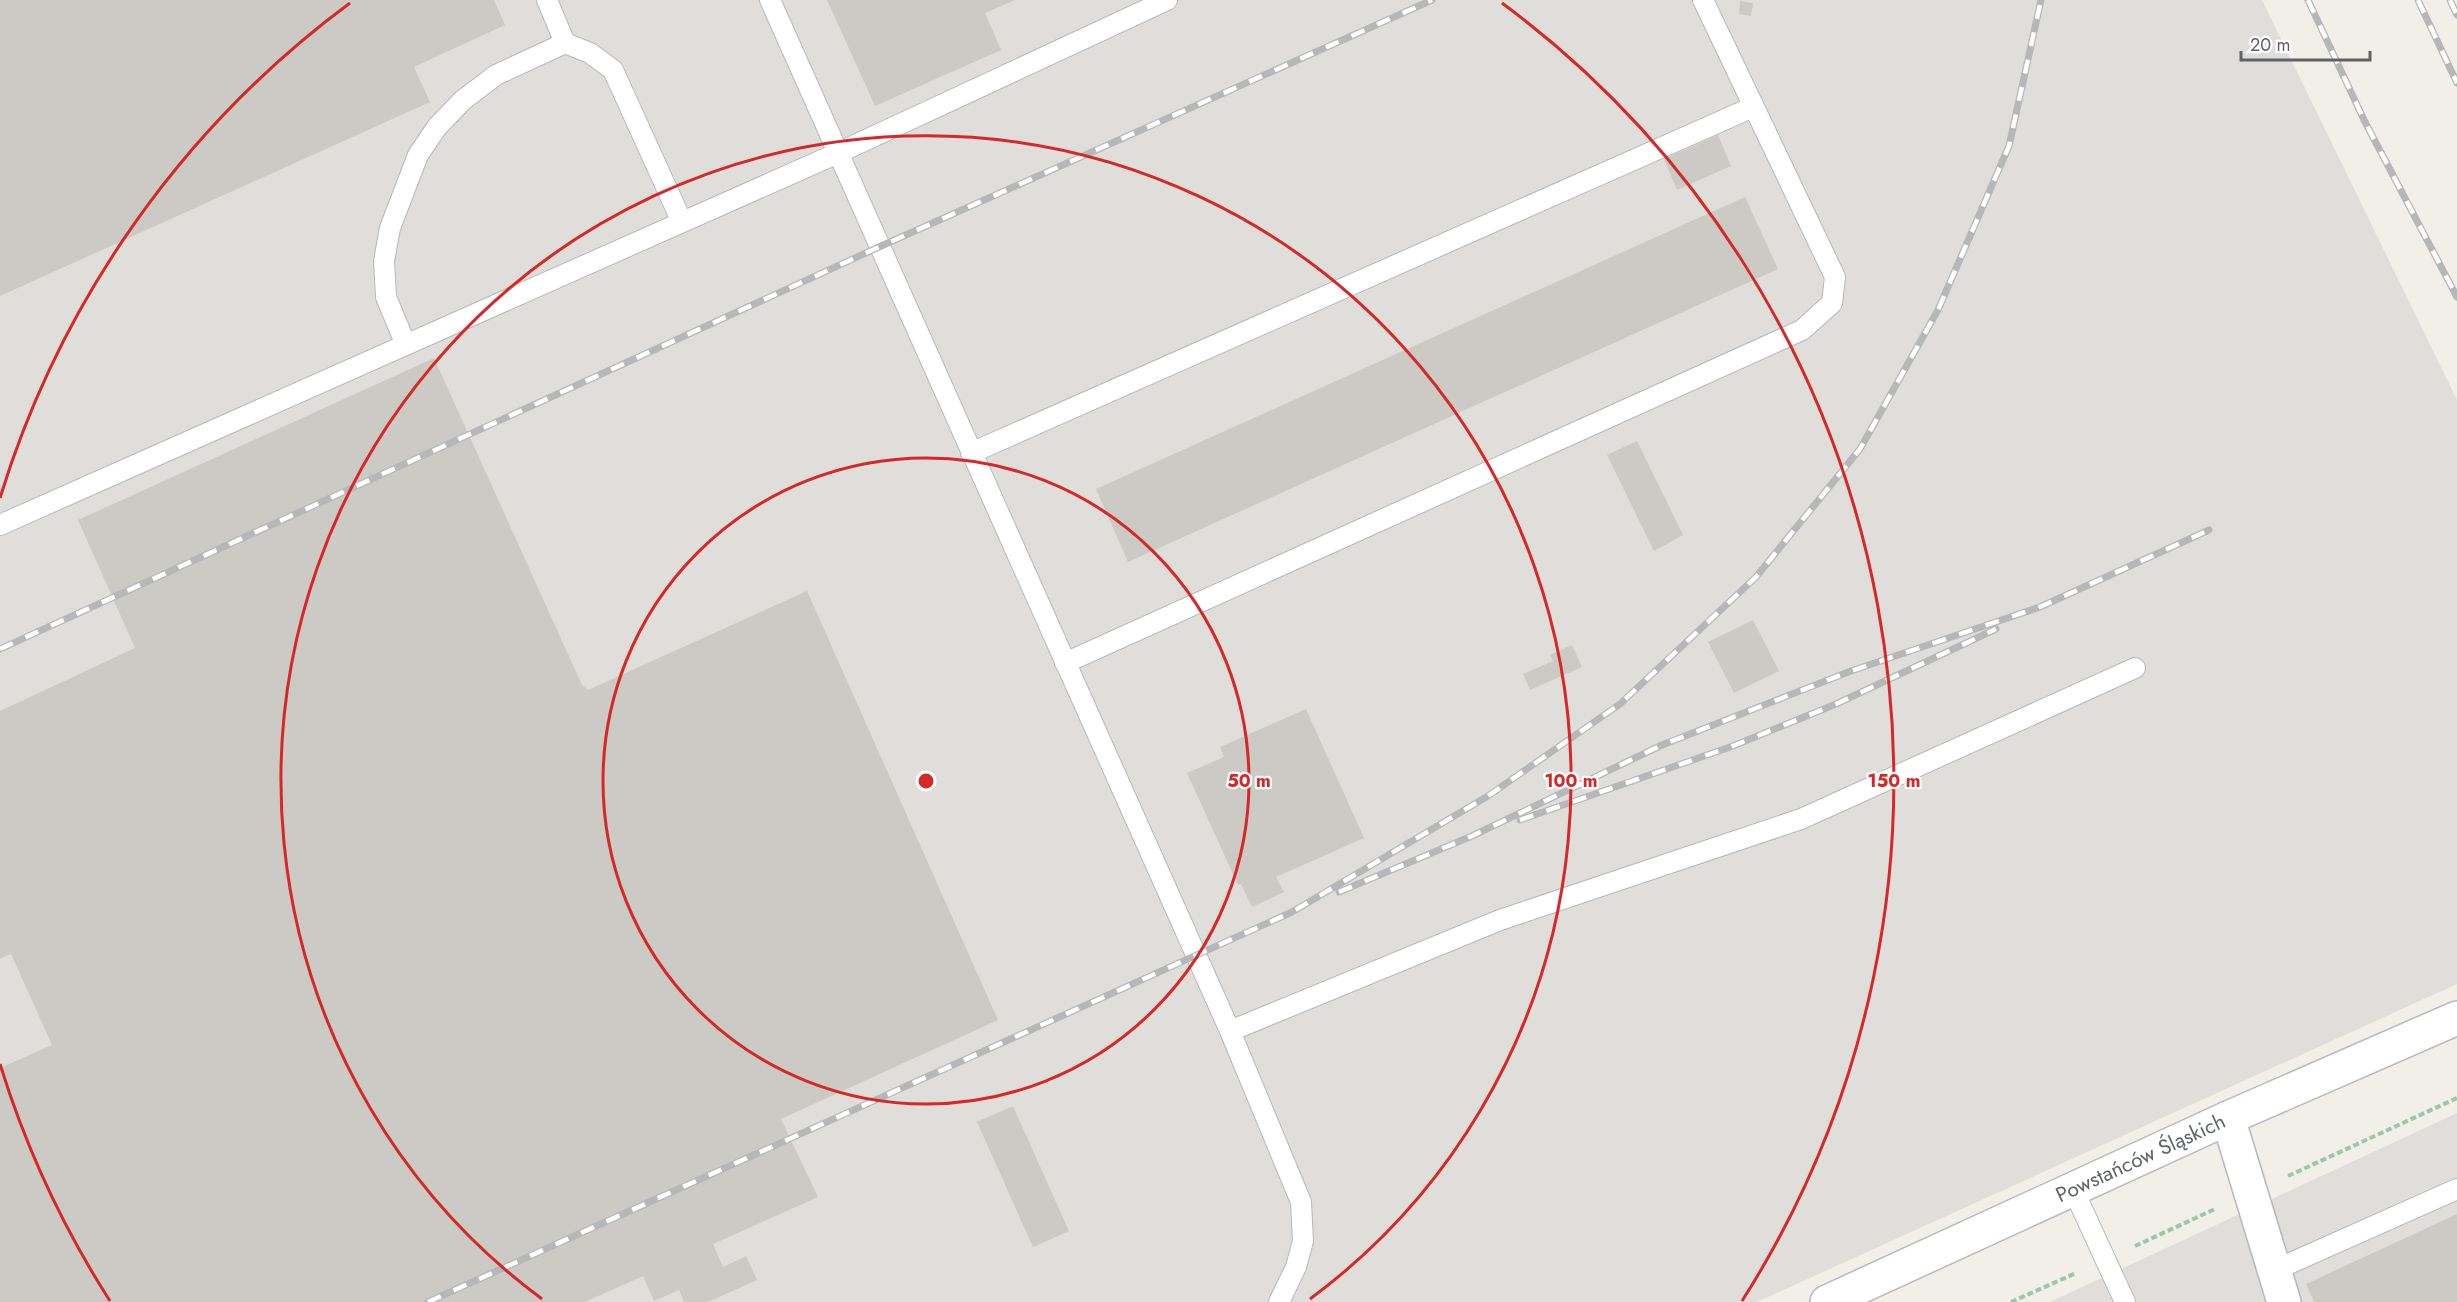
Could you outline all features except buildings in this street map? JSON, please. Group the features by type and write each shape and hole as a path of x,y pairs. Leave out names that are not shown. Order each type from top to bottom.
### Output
{"main road":[{"name":"Powstańców Śląskich","path":"1827,1302 2228,1118 2457,1018"},
{"path":"2228,1118 2284,1302"}],"lane":[{"path":"547,0 565,43 590,53 613,70 682,222"},
{"path":"770,0 1230,1031 1301,1202 1303,1241 1296,1267 1279,1302"},
{"path":"0,525 838,153 1167,0"},
{"path":"1065,663 1802,330 1832,303 1835,277 1702,0"},
{"path":"406,345 386,297 384,261 390,228 418,155 437,127 496,75 565,43"},
{"path":"971,453 1753,106"},
{"path":"1230,1031 1500,920 1811,814 2135,668"},
{"path":"2073,1189 2125,1302"},
{"path":"2274,1270 2457,1189"}],"shaded area":[{"path":"0,0 2262,0 2457,400 2457,984 1757,1302 0,1302"},
{"path":"2457,1113 2457,1302 2050,1302"}],"railway":[{"path":"0,649 879,247 1432,0"},
{"path":"428,1302 1292,912 1488,796 1620,704 1756,577 1860,449 1938,310 2009,146 2041,0"},
{"path":"2308,0 2365,122 2457,297"},
{"path":"2418,0 2457,83"},
{"path":"2450,0 2457,15"},
{"path":"1339,892 1472,836 1662,745 1851,671 2040,607 2209,530"},
{"path":"1520,820 1733,746 1836,704 1996,629"}]}
